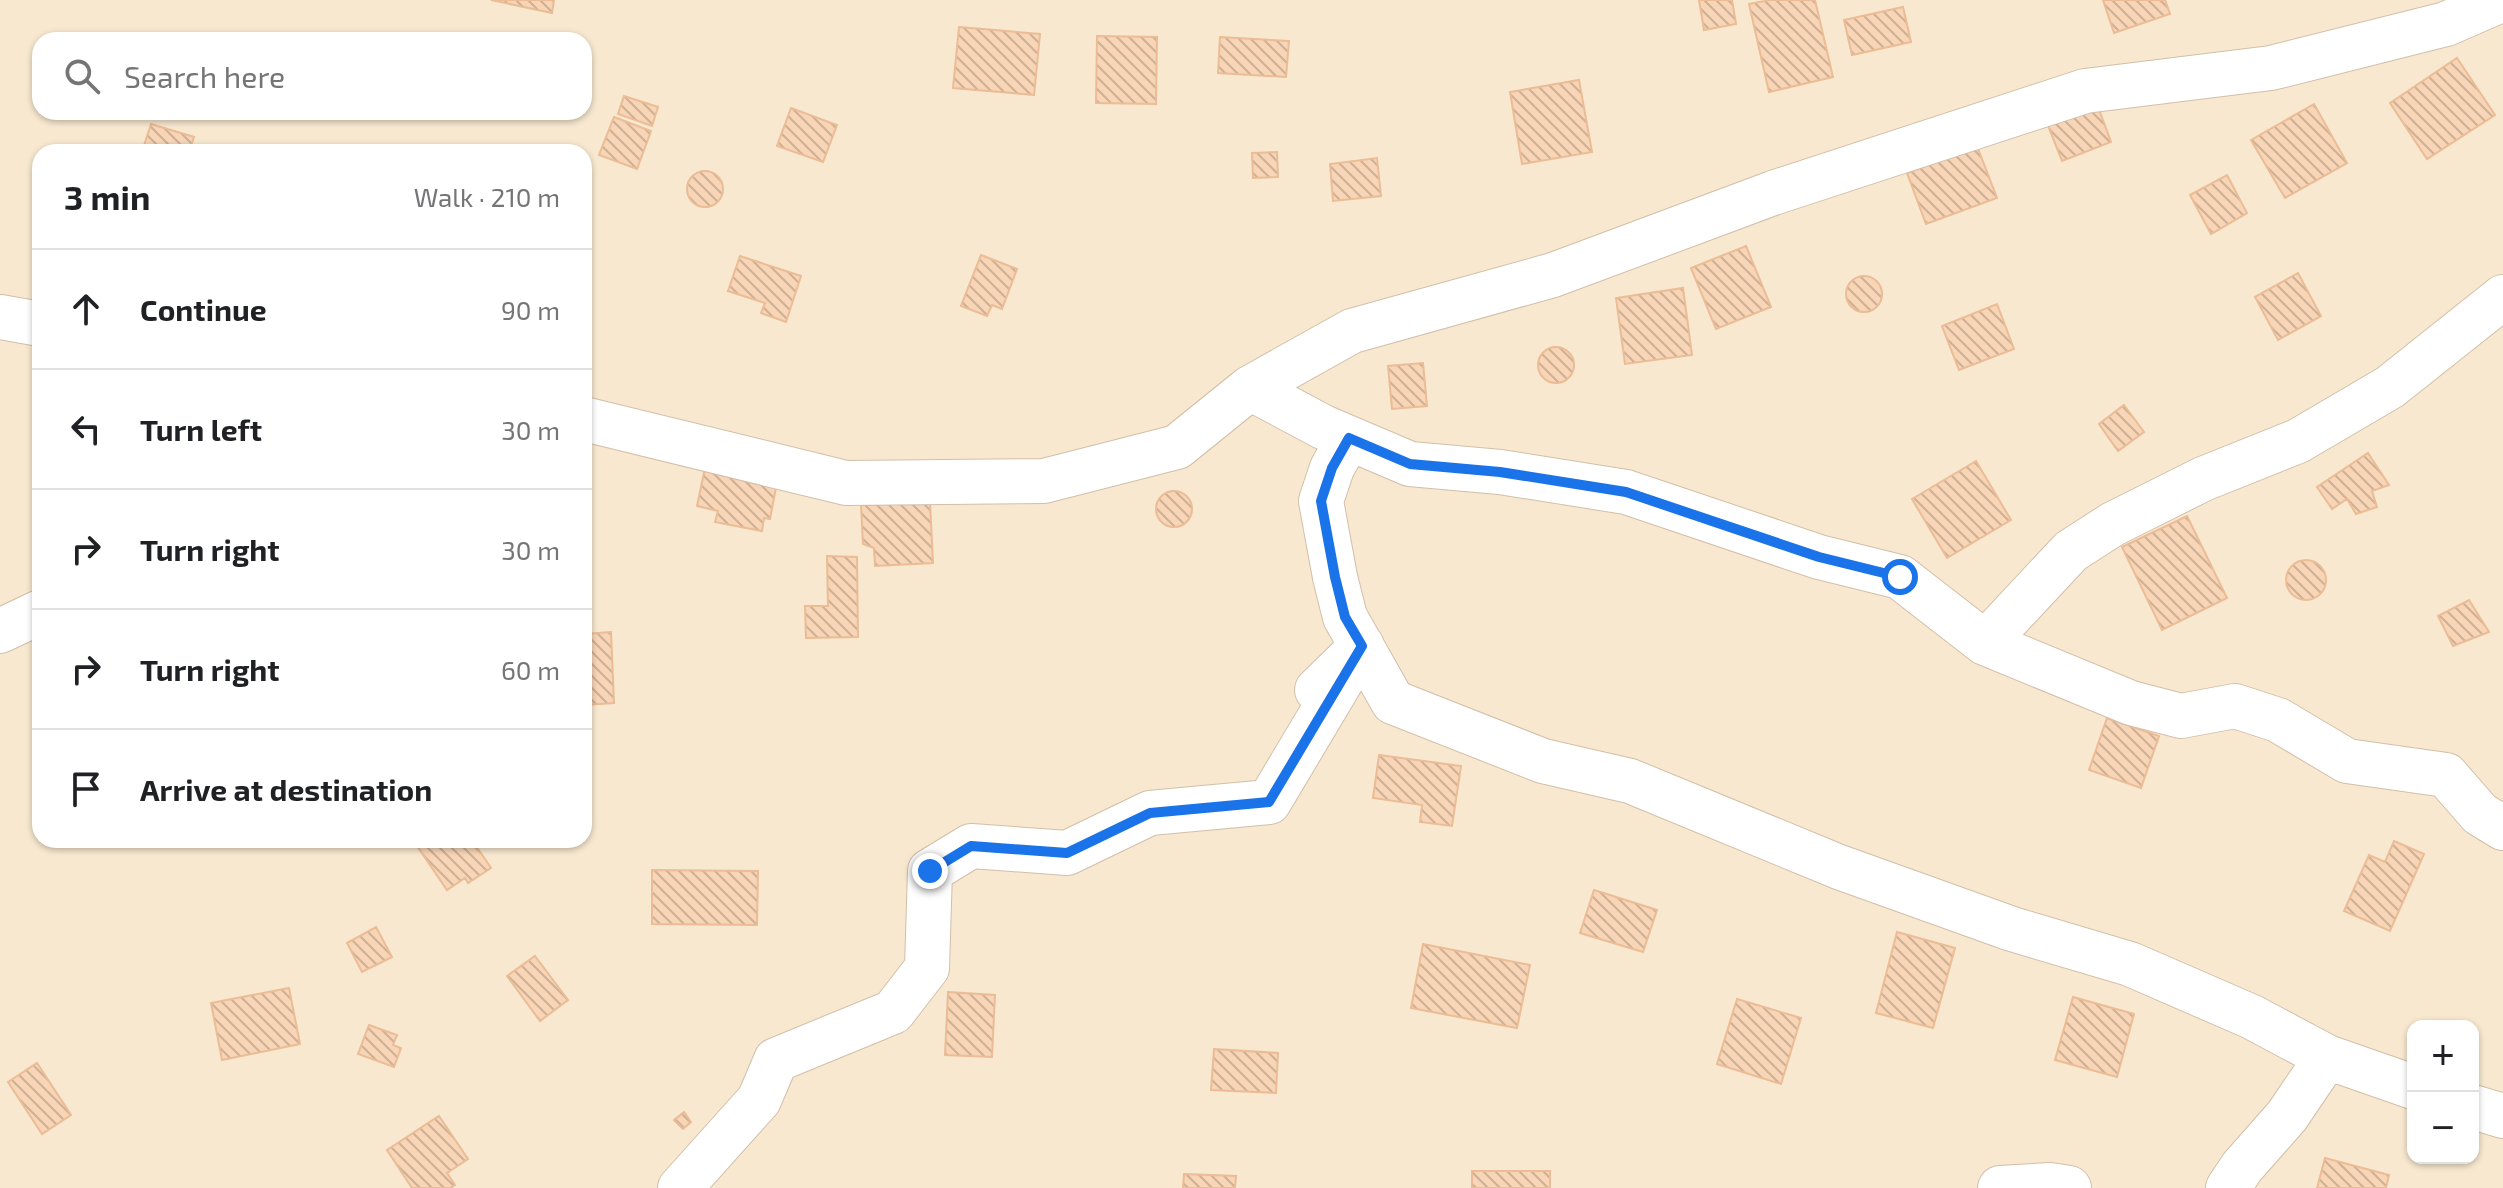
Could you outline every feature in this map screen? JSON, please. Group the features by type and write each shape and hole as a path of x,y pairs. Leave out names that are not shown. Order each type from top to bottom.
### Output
{"street":[{"path":"592,421 846,483 1044,481 1177,447 1250,388 1352,331 1553,275 1773,193 2085,91 2271,68 2446,24 2501,0"},
{"path":"1985,643 2071,551 2113,524 2203,479 2298,441 2377,394 2463,331 2503,297"},
{"path":"0,317 32,323"},
{"path":"1250,388 1323,427 1410,464 1500,472 1626,492 1819,557 1900,577 1985,643 2131,703 2181,716 2235,706 2278,720 2347,761 2446,775 2480,814 2503,828"},
{"path":"1349,438 1332,468 1321,501 1345,617 1393,702 1543,761 1630,781 1839,867 2012,929 2130,964 2252,1017 2327,1057 2407,1085"},
{"path":"0,631 32,616"},
{"path":"1317,690 1362,646"},
{"path":"680,1188 759,1100 776,1060 893,1012 902,1001 927,968 930,871 971,846 1067,853 1150,813 1269,802 1362,646"},
{"path":"2228,1188 2242,1167 2287,1116 2327,1057"},
{"path":"2479,1109 2503,1116"},
{"path":"2000,1188 2050,1185 2069,1188"}],"shaded area":[{"path":"0,0 2503,0 2503,1188 0,1188"}],"building":[{"path":"491,0 554,0 552,13"},
{"path":"1699,0 1732,0 1736,24 1704,30"},
{"path":"1770,0 1815,0 1833,77 1769,92 1749,4"},
{"path":"2103,0 2165,0 2170,14 2114,33"},
{"path":"1903,7 1911,42 1852,55 1844,20"},
{"path":"959,27 1040,34 1034,95 953,88"},
{"path":"1097,36 1157,37 1156,104 1096,103"},
{"path":"1220,37 1289,41 1286,77 1218,73"},
{"path":"2457,58 2495,115 2427,159 2390,103"},
{"path":"1579,80 1592,152 1522,164 1510,92"},
{"path":"624,96 658,107 652,126 618,114"},
{"path":"2097,104 2111,142 2062,161 2047,123"},
{"path":"2314,104 2347,163 2285,198 2251,140"},
{"path":"791,108 837,125 823,162 777,146"},
{"path":"614,117 651,131 637,169 599,155"},
{"path":"151,124 194,137 192,144 145,144"},
{"path":"1977,146 1997,198 1926,224 1907,173"},
{"path":"1277,152 1278,177 1253,178 1252,153"},
{"path":"1377,158 1381,196 1333,201 1330,164"},
{"path":"705,171 718,176 723,189 718,202 705,207 692,202 687,189 692,176"},
{"path":"2227,175 2247,213 2211,234 2190,195"},
{"path":"1746,246 1771,307 1716,329 1691,268"},
{"path":"981,255 1017,269 1002,309 992,305 987,316 961,306"},
{"path":"740,256 801,276 786,322 761,313 765,303 728,291"},
{"path":"2298,273 2321,316 2278,340 2255,297"},
{"path":"1864,276 1877,281 1882,294 1877,307 1864,312 1851,307 1846,294 1851,281"},
{"path":"1683,288 1692,355 1625,364 1616,298"},
{"path":"1997,304 2014,349 1959,370 1942,326"},
{"path":"1556,347 1569,352 1574,365 1569,378 1556,383 1543,378 1538,365 1543,352"},
{"path":"1423,363 1427,406 1392,409 1388,366"},
{"path":"2124,405 2144,432 2118,451 2099,424"},
{"path":"2368,453 2389,485 2372,491 2377,507 2356,514 2347,499 2332,509 2317,487"},
{"path":"1976,461 2011,520 1947,558 1912,499"},
{"path":"706,463 778,477 770,519 764,518 762,531 715,522 718,511 697,506"},
{"path":"1174,491 1187,496 1192,509 1187,522 1174,527 1161,522 1156,509 1161,496"},
{"path":"930,502 933,563 875,566 874,548 863,544 861,505"},
{"path":"2187,516 2227,598 2162,630 2122,547"},
{"path":"827,556 857,557 858,637 806,638 805,606 828,606"},
{"path":"2306,560 2320,566 2326,580 2320,594 2306,600 2292,594 2286,580 2292,566"},
{"path":"2469,600 2489,632 2453,646 2438,616"},
{"path":"611,632 614,703 592,704 592,633"},
{"path":"2107,718 2159,736 2141,788 2089,770"},
{"path":"1379,755 1461,766 1452,826 1420,822 1422,805 1373,798"},
{"path":"2394,841 2424,854 2390,931 2344,911 2369,855 2385,862"},
{"path":"418,848 477,848 491,868 468,883 465,878 447,890"},
{"path":"652,870 758,871 757,925 652,924"},
{"path":"1594,890 1657,910 1643,952 1580,933"},
{"path":"376,927 392,957 362,972 347,943"},
{"path":"1897,932 1955,948 1933,1028 1876,1013"},
{"path":"1423,944 1530,965 1517,1028 1411,1008"},
{"path":"535,956 568,1000 540,1021 507,976"},
{"path":"289,988 300,1044 222,1060 211,1003"},
{"path":"948,992 995,995 992,1057 945,1055"},
{"path":"2073,997 2134,1014 2117,1077 2055,1060"},
{"path":"1737,999 1801,1018 1781,1084 1717,1064"},
{"path":"369,1025 397,1035 393,1045 401,1048 394,1067 358,1054"},
{"path":"1214,1049 1278,1053 1276,1093 1211,1090"},
{"path":"37,1063 71,1115 42,1134 8,1082"},
{"path":"684,1112 691,1122 683,1129 674,1120"},
{"path":"439,1116 468,1159 447,1173 455,1185 450,1188 412,1188 387,1150"},
{"path":"2325,1158 2389,1175 2386,1188 2317,1188"},
{"path":"1472,1171 1550,1171 1550,1188 1472,1188"},
{"path":"1184,1174 1236,1176 1235,1188 1183,1188"}],"route":[{"path":"930,871 971,846 1067,853 1150,813 1269,802 1362,646 1345,617 1321,501 1332,468 1349,438 1410,464 1500,472 1626,492 1819,557 1900,577"}]}
